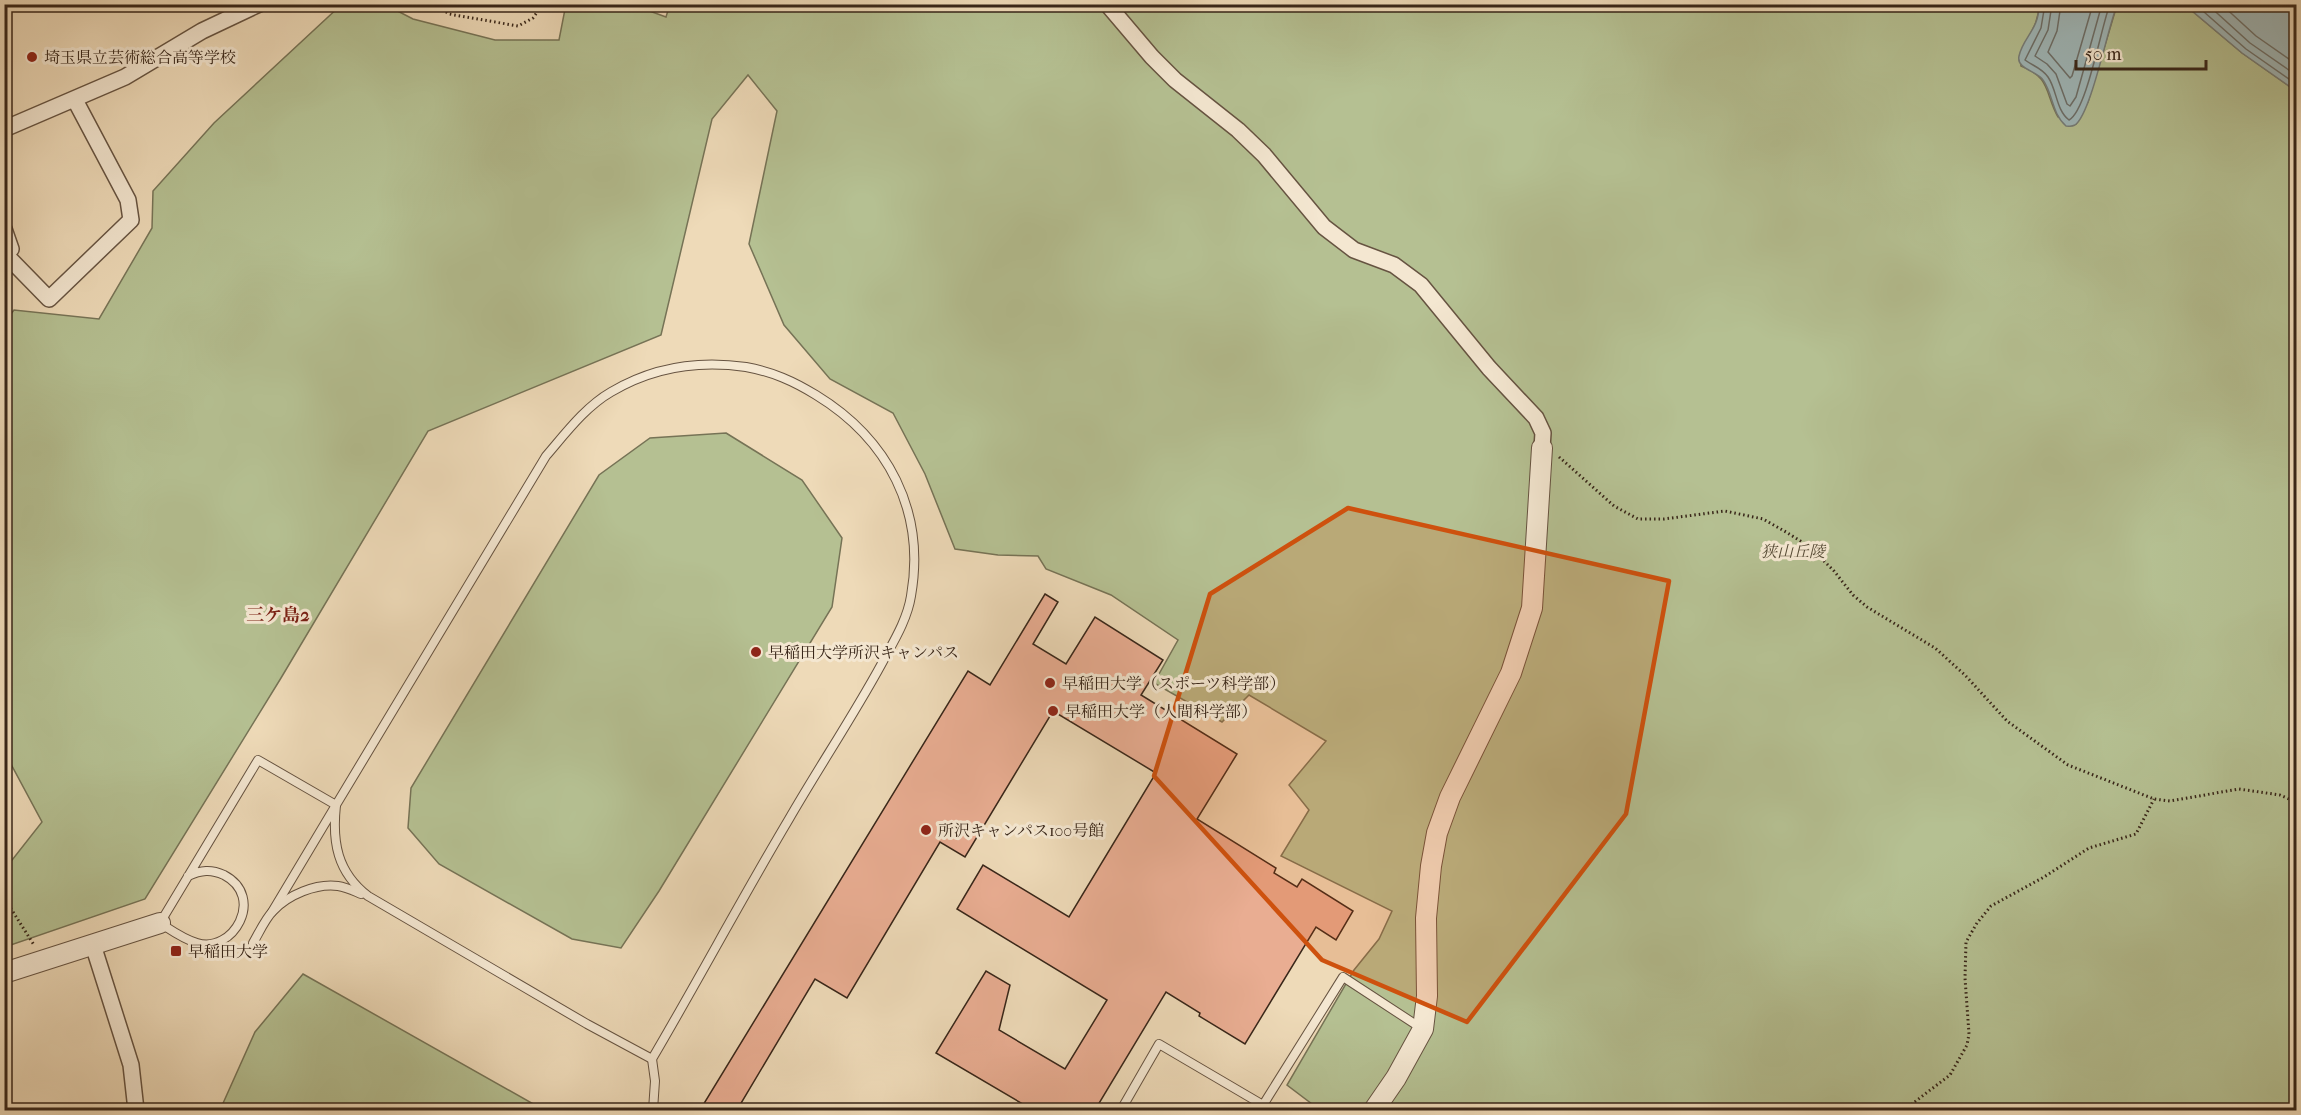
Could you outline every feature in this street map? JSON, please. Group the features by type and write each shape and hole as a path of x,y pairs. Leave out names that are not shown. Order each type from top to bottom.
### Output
{"street":[{"path":"4,129 125,77 202,32 258,4"},
{"path":"1107,4 1152,57 1175,80 1238,130 1264,154 1324,227 1354,250 1394,265 1421,285 1489,368 1536,418 1543,433 1532,608 1511,673 1450,797 1437,832 1426,918 1427,996 1423,1029 1396,1078 1374,1110"},
{"path":"4,229 11,249 5,256 49,299 131,220 128,200 75,100"},
{"path":"4,972 160,923"},
{"path":"93,945 131,1065 136,1110"}],"lane":[{"path":"254,943 546,456 575,422 609,393 639,378 676,366 704,363 734,365 788,378 829,403 855,423 885,460 902,489 911,521 914,544 911,598 903,621 866,692 788,819 652,1059 655,1081 653,1110"},
{"path":"188,876 198,871 210,870 235,882 244,895 244,912 236,928 226,938 213,944 199,944 183,938 160,923 188,876 258,760 336,805"},
{"path":"336,805 333,832 338,854 355,886 368,896 587,1024 652,1059"},
{"path":"272,912 287,899 318,887 338,886 368,896"},
{"path":"1121,1110 1159,1044 1263,1105 1342,977 1423,1029"}],"path":[{"path":"435,4 448,14 518,27 533,18 543,4"},
{"path":"1542,448 1560,458 1614,506 1638,519 1664,519 1725,511 1763,519 1786,532 1810,547 1834,570 1853,595 1867,607 1935,648 1965,675 2007,722 2068,765 2154,799 2170,801 2239,789 2280,795 2296,802"},
{"path":"1904,1110 1950,1075 1967,1045 1969,1034 1965,978 1966,942 1990,906 2053,872 2089,848 2136,834 2154,799"},
{"path":"4,903 8,904 44,960"}],"highlighted area":[{"path":"1348,508 1669,581 1626,814 1467,1022 1322,960 1154,776 1210,594"}],"green space":[{"name":"狭山丘陵","path":"566,4 633,5 666,17 670,4 885,4 888,11 934,4 2039,5 2036,22 2023,51 2021,66 2038,75 2046,87 2058,117 2076,124 2088,102 2117,5 2185,5 2242,53 2296,91 2296,1110 1320,1110 1287,1085 1354,970 1379,939 1392,911 1281,856 1309,810 1289,785 1326,741 1249,695 1222,722 1154,683 1178,640 1111,595 1046,569 1038,556 998,555 955,549 925,474 893,413 830,379 784,325 749,244 777,111 748,75 712,119 661,335 428,431 281,678 145,899 5,947 5,869 42,822 5,753 4,323 14,310 99,319 152,228 153,191 214,123 341,5 386,5 413,19 495,40 559,40"},
{"path":"726,433 802,480 842,538 832,607 659,891 621,948 572,939 439,864 408,828 411,788 599,475 650,438"},
{"path":"303,974 544,1110 220,1110 255,1032"}],"water":[{"path":"2039,5 2117,5 2087,105 2081,118 2072,126 2066,126 2061,121 2043,80 2024,67 2019,60 2021,49 2034,27"},
{"path":"2185,5 2296,5 2296,91 2242,53"}],"building":[{"name":"所沢キャンパス100号館","path":"1045,594 1058,602 1033,644 1066,664 1095,617 1163,660 1141,695 1237,754 1197,819 1276,868 1274,873 1297,887 1302,879 1353,911 1336,940 1316,927 1245,1044 1199,1016 1200,1013 1166,992 1095,1110 1033,1110 936,1053 986,971 1010,985 999,1030 1065,1069 1107,1000 957,909 983,865 1069,917 1156,773 1053,711 965,857 940,842 847,998 815,979 737,1110 700,1110 968,671 990,685"}],"place":[{"name":"埼玉県立芸術総合高等学校","path":"32,57"},
{"name":"早稲田大学所沢キャンパス","path":"756,652"},
{"name":"早稲田大学（スポーツ科学部）","path":"1050,683"},
{"name":"早稲田大学（人間科学部）","path":"1053,711"},
{"name":"所沢キャンパス100号館","path":"926,830"},
{"name":"早稲田大学","path":"176,951"}],"district":[{"name":"三ケ島2","path":"278,615"}]}
